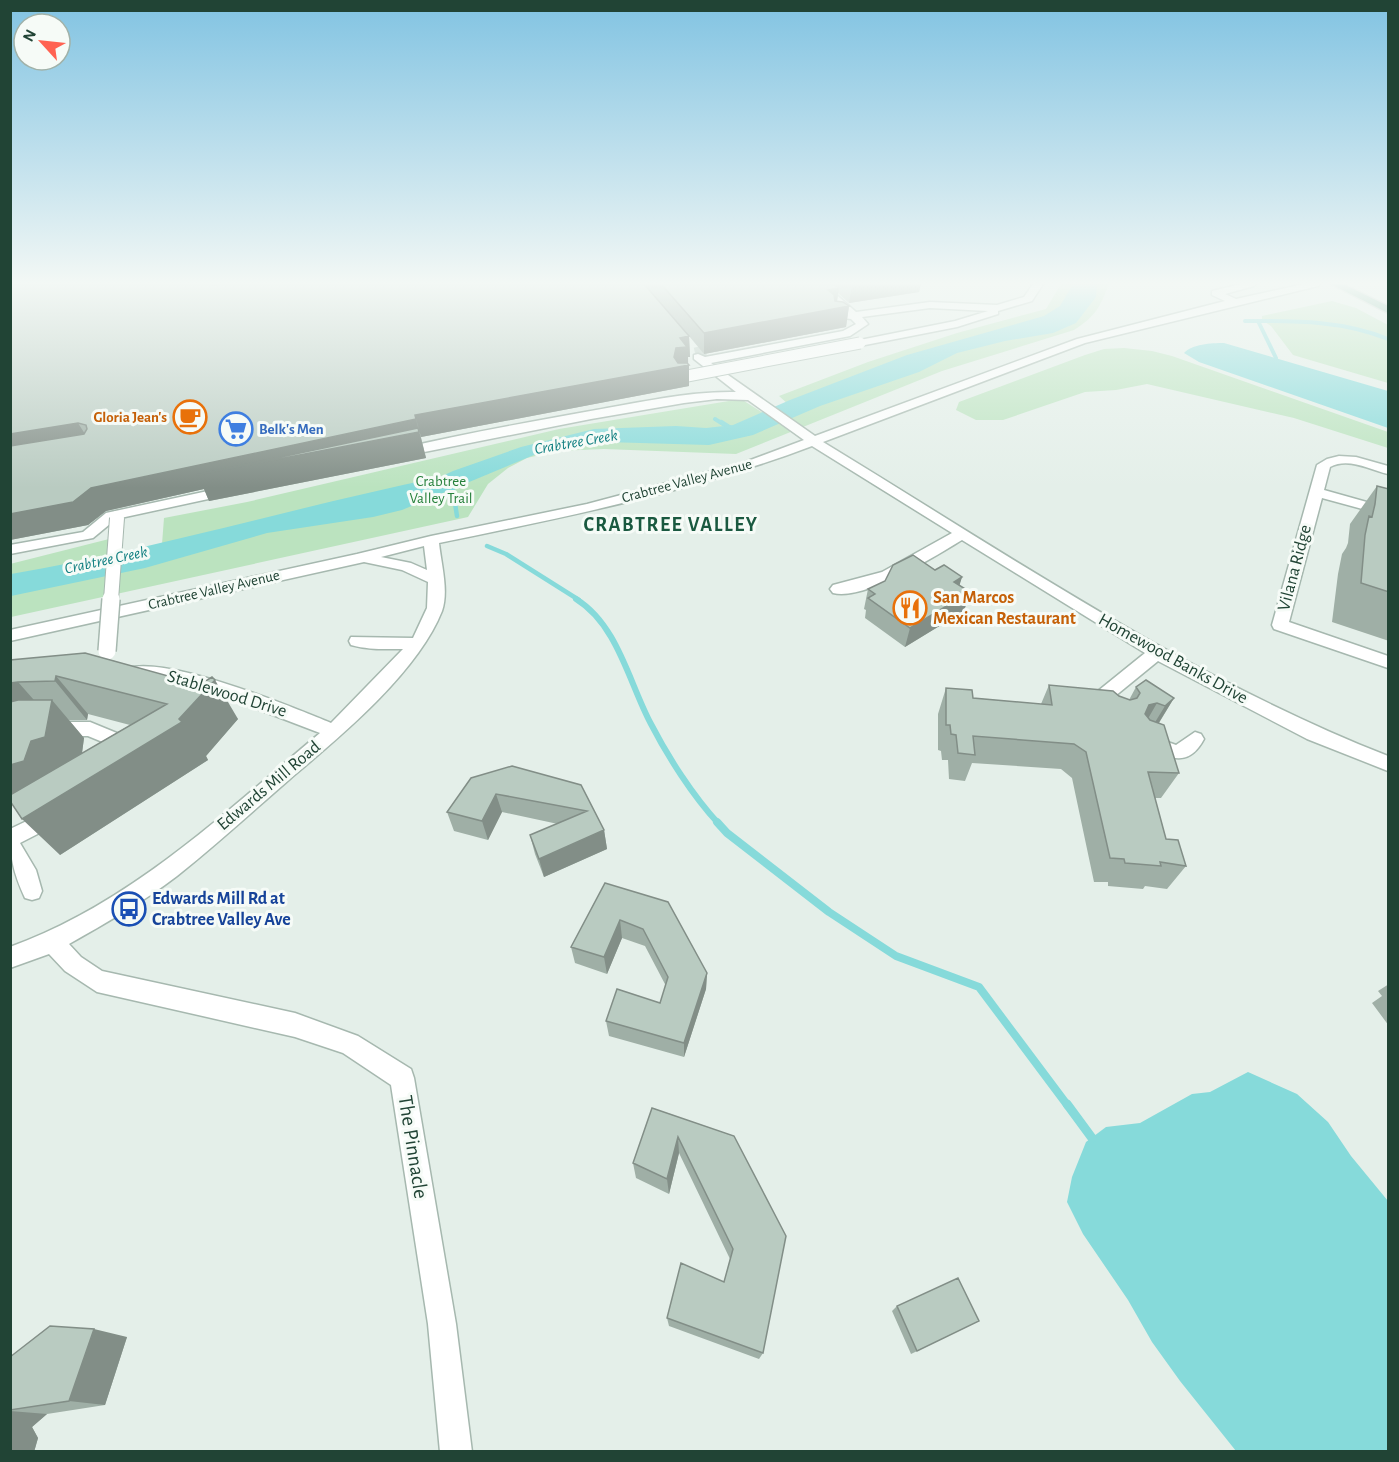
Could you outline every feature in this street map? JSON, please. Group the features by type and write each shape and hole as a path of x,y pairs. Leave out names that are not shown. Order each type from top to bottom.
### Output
{"street":[{"path":"699,353 705,352"},
{"path":"682,377 812,352"},
{"name":"Crabtree Valley Avenue","path":"10,636 357,560 431,540 588,508 750,465 1054,352"},
{"name":"Homewood Banks Drive","path":"699,353 814,442 1157,653 1313,734 1389,764"},
{"path":"388,455 504,430 695,398 727,394 754,397"},
{"name":"Vilana Ridge","path":"1389,470 1352,461 1330,461 1324,465 1280,625 1389,662"},
{"path":"10,550 88,535 111,516 250,486"},
{"path":"1316,492 1389,512"},
{"name":"Stablewood Drive","path":"117,518 107,651 111,672 183,677 269,705 334,731"},
{"path":"838,589 860,586 883,579 963,532"},
{"name":"Edwards Mill Road","path":"10,958 53,942 113,908 169,870 334,731 365,701 418,643 435,608 436,580 431,540"},
{"path":"357,560 406,566 436,580"},
{"path":"357,641 375,644 418,643"},
{"path":"1114,718 1099,699 1157,653"},
{"path":"10,738 52,729 90,729 118,741 123,753 114,771"},
{"path":"1142,738 1178,753 1196,739"},
{"path":"10,839 68,806"},
{"path":"10,845 26,870 32,891"},
{"name":"The Pinnacle","path":"53,942 73,964 97,981 295,1025 350,1044 402,1078 442,1324 456,1452"}],"green space":[{"name":"Crabtree Valley Trail","path":"898,352 1002,352 942,371 736,454 604,449 557,451 527,458 508,468 488,484 468,517 11,617 10,564 117,537 115,556 162,544 164,518 247,502 559,429 741,399 763,413 789,405 779,396"},
{"path":"1094,352 1157,352 1172,356 1388,432 1388,448 1294,418 1147,384 1116,390 1085,392 1003,420 976,420 956,410 959,402"},
{"path":"1291,352 1388,352 1388,383 1293,355"}],"water":[{"name":"Crabtree Creek","path":"917,352 960,352 919,372 820,406 753,435 709,445 606,442 546,450 402,510 373,517 267,533 145,568 11,596 11,574 119,553 440,477 521,447 594,429 676,426 706,428 733,425 790,400"},
{"path":"1256,352 1388,391 1388,428 1199,362 1184,353"},
{"path":"1248,1072 1297,1094 1328,1122 1351,1156 1388,1201 1388,1451 1236,1451 1152,1342 1128,1300 1083,1234 1067,1202 1072,1177 1086,1142 1106,1127 1140,1123 1192,1094 1210,1092"}],"building":[{"path":"10,352 675,352 674,357 678,363 689,365 415,415 416,419 91,488 73,502 10,514 10,446 84,434 87,429 86,425 78,423 10,434"},
{"path":"418,428 419,432 196,475"},
{"path":"1377,486 1389,489 1389,592 1361,583 1365,535 1369,516 1372,517"},
{"path":"913,555 935,570 944,565 962,577 954,582 970,592 910,628 868,598 875,594 868,589 885,581 893,565"},
{"path":"85,653 190,682 191,690 212,677 215,680 179,719 182,722 22,819 10,801 10,795 167,704 56,676 55,681 10,683 10,660"},
{"path":"1146,680 1174,698 1165,706 1157,703 1149,705 1145,714 1150,720 1164,725 1179,773 1148,772 1166,839 1178,840 1186,866 1160,862 1161,866 1125,863 1124,859 1110,858 1086,752 1074,744 973,736 975,755 958,753 956,735 951,734 950,725 946,725 946,688 972,690 973,698 1052,705 1049,685 1113,691 1130,700 1137,698 1140,693 1136,687"},
{"path":"52,700 45,737 31,741 24,761 10,765 10,702"},
{"path":"512,766 581,785 604,830 539,859 530,835 587,811 496,794 482,821 447,812 471,778"},
{"path":"605,883 668,902 707,973 684,1043 606,1021 617,989 660,1003 668,977 643,929 620,920 604,957 571,947"},
{"path":"652,1108 734,1136 786,1236 763,1353 667,1318 681,1263 724,1282 733,1249 678,1137 667,1179 633,1163"},
{"path":"958,1278 979,1321 917,1351 897,1306"},
{"path":"50,1326 94,1329 69,1401 10,1410 10,1357"}],"waterway":[{"path":"1273,352 1276,358"},
{"path":"715,419 723,424"},
{"path":"721,422 732,429"},
{"path":"452,484 457,516"},
{"path":"487,546 506,554 579,600"},
{"path":"576,599 590,610 612,639 665,750 690,789 718,823"},
{"path":"717,822 727,833 829,912 896,956 979,987 1068,1106"},
{"path":"1067,1104 1092,1138"}],"place":[{"name":"Gloria Jean's","path":"190,417"},
{"name":"Belk's Men","path":"236,429"},
{"name":"San Marcos Mexican Restaurant","path":"910,608"},
{"name":"Edwards Mill Rd at Crabtree Valley Ave","path":"129,909"}],"district":[{"name":"CRABTREE VALLEY","path":"671,525"}]}
